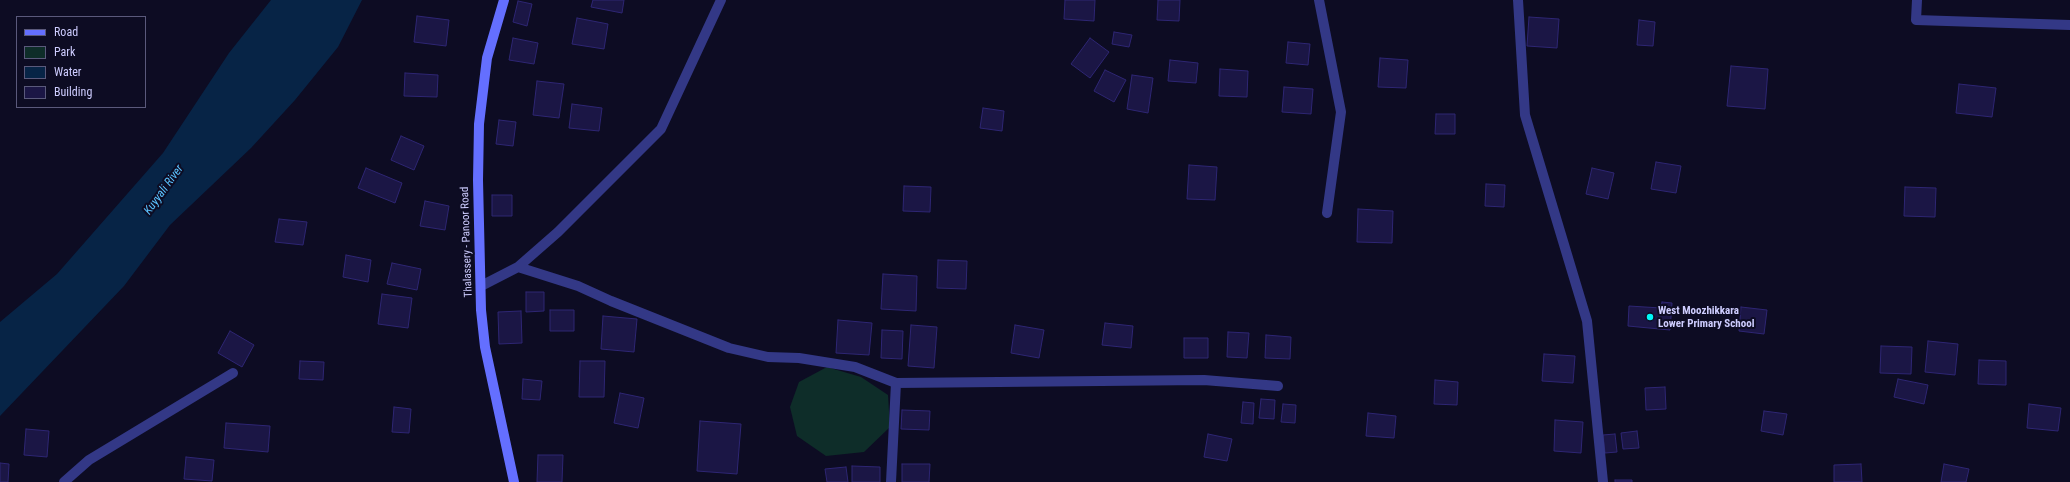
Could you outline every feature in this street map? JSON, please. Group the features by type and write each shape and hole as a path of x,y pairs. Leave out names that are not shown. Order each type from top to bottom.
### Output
{"main road":[{"name":"Thalassery - Panoor Road","path":"504,0 487,58 479,124 478,180 481,310 485,347 514,482"}],"street":[{"path":"481,286 518,267 558,232 661,129 721,0"},
{"path":"1319,0 1341,112 1326,213"},
{"path":"1518,0 1525,115 1587,321 1603,482"},
{"path":"1917,0 1916,20 2070,24"},
{"path":"518,267 578,286 610,301 729,348 768,357 799,358 855,367 896,383 1204,380 1278,386"},
{"path":"64,482 89,460 233,373"},
{"path":"891,482 896,383"}],"green space":[{"path":"827,367 861,377 888,395 890,427 864,452 826,456 797,436 790,407 799,382"}],"water":[{"name":"Kuyyali River","path":"271,0 362,0 338,47 295,100 251,148 170,225 124,286 0,416 0,322 57,274 163,153 229,53"}],"building":[{"path":"593,0 624,0 622,13 591,7"},
{"path":"1065,0 1095,0 1094,21 1064,19"},
{"path":"1158,0 1180,0 1179,21 1157,20"},
{"path":"518,1 532,4 527,26 513,22"},
{"path":"417,16 449,20 446,46 414,42"},
{"path":"1529,17 1559,19 1557,48 1527,46"},
{"path":"577,18 608,24 604,49 572,44"},
{"path":"1639,20 1655,22 1653,46 1637,45"},
{"path":"1114,32 1132,35 1129,47 1112,44"},
{"path":"513,38 538,43 534,64 509,60"},
{"path":"1090,38 1109,52 1090,78 1071,64"},
{"path":"1288,42 1310,44 1308,65 1286,63"},
{"path":"1380,58 1408,60 1406,88 1378,87"},
{"path":"1170,60 1198,63 1196,83 1168,81"},
{"path":"1731,66 1768,69 1765,109 1727,106"},
{"path":"1220,69 1248,71 1247,97 1219,96"},
{"path":"1105,70 1126,80 1114,102 1094,91"},
{"path":"405,73 438,75 437,97 404,96"},
{"path":"1132,75 1153,78 1148,113 1127,109"},
{"path":"537,81 564,84 559,118 533,115"},
{"path":"1959,84 1996,88 1992,117 1956,113"},
{"path":"1284,87 1313,89 1311,114 1282,112"},
{"path":"572,104 602,108 599,131 569,128"},
{"path":"983,108 1004,111 1002,131 980,128"},
{"path":"1436,114 1455,114 1455,134 1435,134"},
{"path":"499,120 516,122 513,146 496,144"},
{"path":"401,136 424,146 414,170 391,160"},
{"path":"1656,162 1681,166 1676,193 1651,189"},
{"path":"1189,165 1217,167 1215,200 1187,199"},
{"path":"366,168 402,183 395,203 358,188"},
{"path":"1592,168 1614,173 1608,199 1586,194"},
{"path":"1486,184 1505,185 1504,207 1485,206"},
{"path":"904,186 931,187 930,212 903,211"},
{"path":"1905,187 1936,188 1935,217 1904,216"},
{"path":"492,195 512,195 512,216 492,216"},
{"path":"425,201 449,206 445,230 420,226"},
{"path":"1358,209 1393,211 1392,243 1357,242"},
{"path":"279,219 307,222 303,245 275,242"},
{"path":"346,255 371,260 368,282 343,277"},
{"path":"938,260 967,261 966,289 937,288"},
{"path":"392,263 421,269 417,290 387,284"},
{"path":"883,274 917,276 916,311 881,309"},
{"path":"526,292 544,292 544,311 526,312"},
{"path":"382,294 412,298 408,328 378,324"},
{"name":"West Moozhikkara Lower Primary School","path":"1662,302 1672,303 1670,330 1628,326 1629,306 1661,308"},
{"path":"1741,307 1767,310 1764,334 1739,331"},
{"path":"550,310 574,310 574,331 550,331"},
{"path":"521,311 522,343 499,344 498,312"},
{"path":"603,316 637,319 634,352 601,349"},
{"path":"838,320 872,323 869,355 836,353"},
{"path":"1105,323 1133,326 1131,348 1102,345"},
{"path":"911,325 937,327 934,368 908,366"},
{"path":"1015,325 1044,330 1039,358 1011,353"},
{"path":"882,330 903,331 902,359 881,358"},
{"path":"230,331 254,345 242,367 218,353"},
{"path":"1228,332 1249,333 1247,358 1227,357"},
{"path":"1266,335 1291,337 1290,359 1265,358"},
{"path":"1184,338 1208,338 1208,358 1184,358"},
{"path":"1928,341 1958,344 1955,375 1925,372"},
{"path":"1881,346 1912,347 1911,374 1880,373"},
{"path":"1544,354 1575,356 1573,383 1542,381"},
{"path":"1979,360 2006,361 2006,385 1978,384"},
{"path":"300,361 324,362 323,380 299,379"},
{"path":"580,361 605,361 604,397 579,397"},
{"path":"523,379 542,381 540,400 522,399"},
{"path":"1898,379 1928,385 1924,404 1894,397"},
{"path":"1435,380 1458,382 1457,405 1434,404"},
{"path":"1665,387 1666,409 1646,410 1645,388"},
{"path":"620,393 644,398 638,428 614,423"},
{"path":"1261,399 1275,400 1274,419 1259,418"},
{"path":"1243,402 1254,403 1253,424 1241,423"},
{"path":"1283,404 1296,405 1295,423 1281,422"},
{"path":"2029,404 2061,408 2058,431 2027,428"},
{"path":"394,407 411,409 409,433 392,432"},
{"path":"902,410 930,411 929,430 901,429"},
{"path":"1764,411 1787,414 1783,435 1761,431"},
{"path":"1368,413 1396,416 1394,438 1366,436"},
{"path":"1555,420 1583,422 1581,453 1554,451"},
{"path":"700,421 741,424 737,474 697,471"},
{"path":"226,423 270,426 268,452 224,448"},
{"path":"26,429 49,431 47,457 24,455"},
{"path":"1637,431 1639,448 1623,449 1621,433"},
{"path":"1208,434 1232,439 1227,461 1204,457"},
{"path":"1615,434 1617,452 1605,453 1603,435"},
{"path":"538,455 563,455 562,482 537,482"},
{"path":"186,457 214,460 212,481 184,479"},
{"path":"0,463 9,464 8,482 0,482"},
{"path":"902,464 930,464 929,482 902,482"},
{"path":"1861,464 1862,482 1834,482 1834,465"},
{"path":"1944,464 1969,469 1966,482 1941,482"},
{"path":"852,466 880,467 880,482 852,482"},
{"path":"846,467 848,482 827,482 825,469"},
{"path":"1615,480 1632,480 1632,482 1615,482"}],"place":[{"name":"West Moozhikkara Lower Primary School","path":"1650,317"}]}
